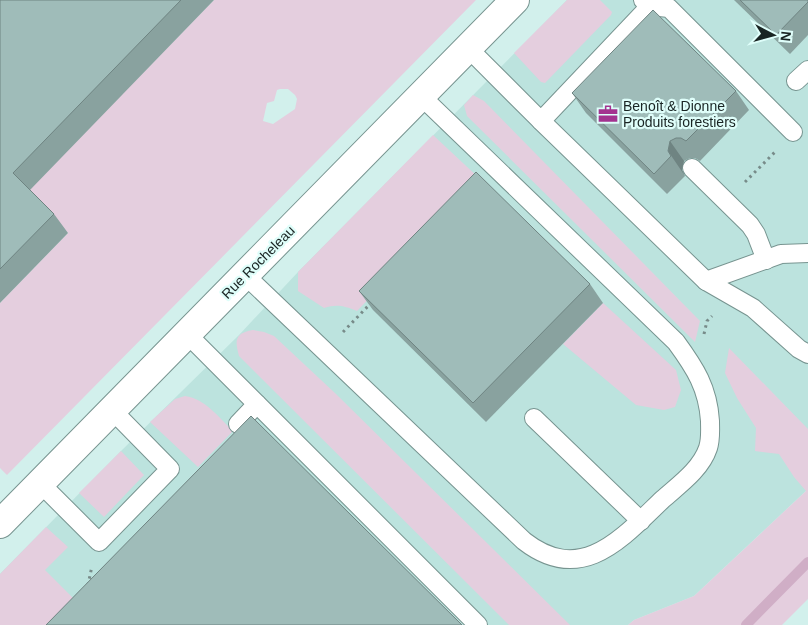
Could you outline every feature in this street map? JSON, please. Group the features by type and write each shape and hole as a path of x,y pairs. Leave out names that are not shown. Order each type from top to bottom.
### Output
{"street":[{"name":"Rue Rocheleau","path":"0,524 515,0"}],"lane":[{"path":"541,121 646,3 670,8 793,132"},
{"path":"468,48 706,281 753,308 799,349 808,354"},
{"path":"245,275 524,541 540,552 564,558 593,556 609,548 641,521 697,467 708,447 710,433 709,408 702,381 676,342 421,96"},
{"path":"692,168 750,225 756,234 766,260"},
{"path":"706,281 781,254 808,253"},
{"path":"187,334 478,625"},
{"path":"238,424 257,404"},
{"path":"40,483 99,542 170,469 112,410"},
{"path":"534,418 641,521"}],"path":[{"path":"726,202 793,132"},
{"path":"689,360 700,347 707,321 732,296"},
{"path":"361,314 373,301"},
{"path":"87,588 99,542"}],"shaded area":[{"path":"214,0 476,0 7,475 0,468 0,303 68,233 26,193","holes":["288,89 297,99 295,109 273,124 263,121 267,103 274,101 277,90"]},
{"path":"567,0 808,0 808,489 694,596 634,620 628,625 0,625 0,574 239,335 298,272"},
{"path":"567,0 600,0 612,12 545,83 541,82 514,53"},
{"path":"473,95 484,101 700,321 695,342 467,116 464,105"},
{"path":"433,135 557,251 556,257 386,281 357,311 340,306 324,308 298,291 298,272"},
{"path":"603,303 676,370 681,390 675,407 664,410 636,405 563,344"},
{"path":"253,330 274,336 336,394 570,625 509,625 239,356 237,338 242,333"},
{"path":"729,348 808,429 808,599 782,625 628,625 634,620 694,596 806,491 779,454 755,451 756,428 737,398 725,373"},
{"path":"185,396 205,405 233,431 198,467 150,422 175,399"},
{"path":"121,451 144,475 104,517 79,493"},
{"path":"46,527 68,547 45,570 80,605 60,625 0,625 0,574"}],"building":[{"path":"0,0 181,0 13,173 54,214 0,269"},
{"path":"740,0 808,0 808,2 776,35"},
{"path":"653,10 736,91 686,141 676,138 670,141 668,151 671,156 654,174 572,93"},
{"path":"476,172 590,284 473,403 359,291"},
{"path":"251,416 462,625 46,625"}],"waterway":[{"path":"746,625 808,562"}],"place":[{"name":"Benoît & Dionne Produits forestiers","path":"608,114"}]}
